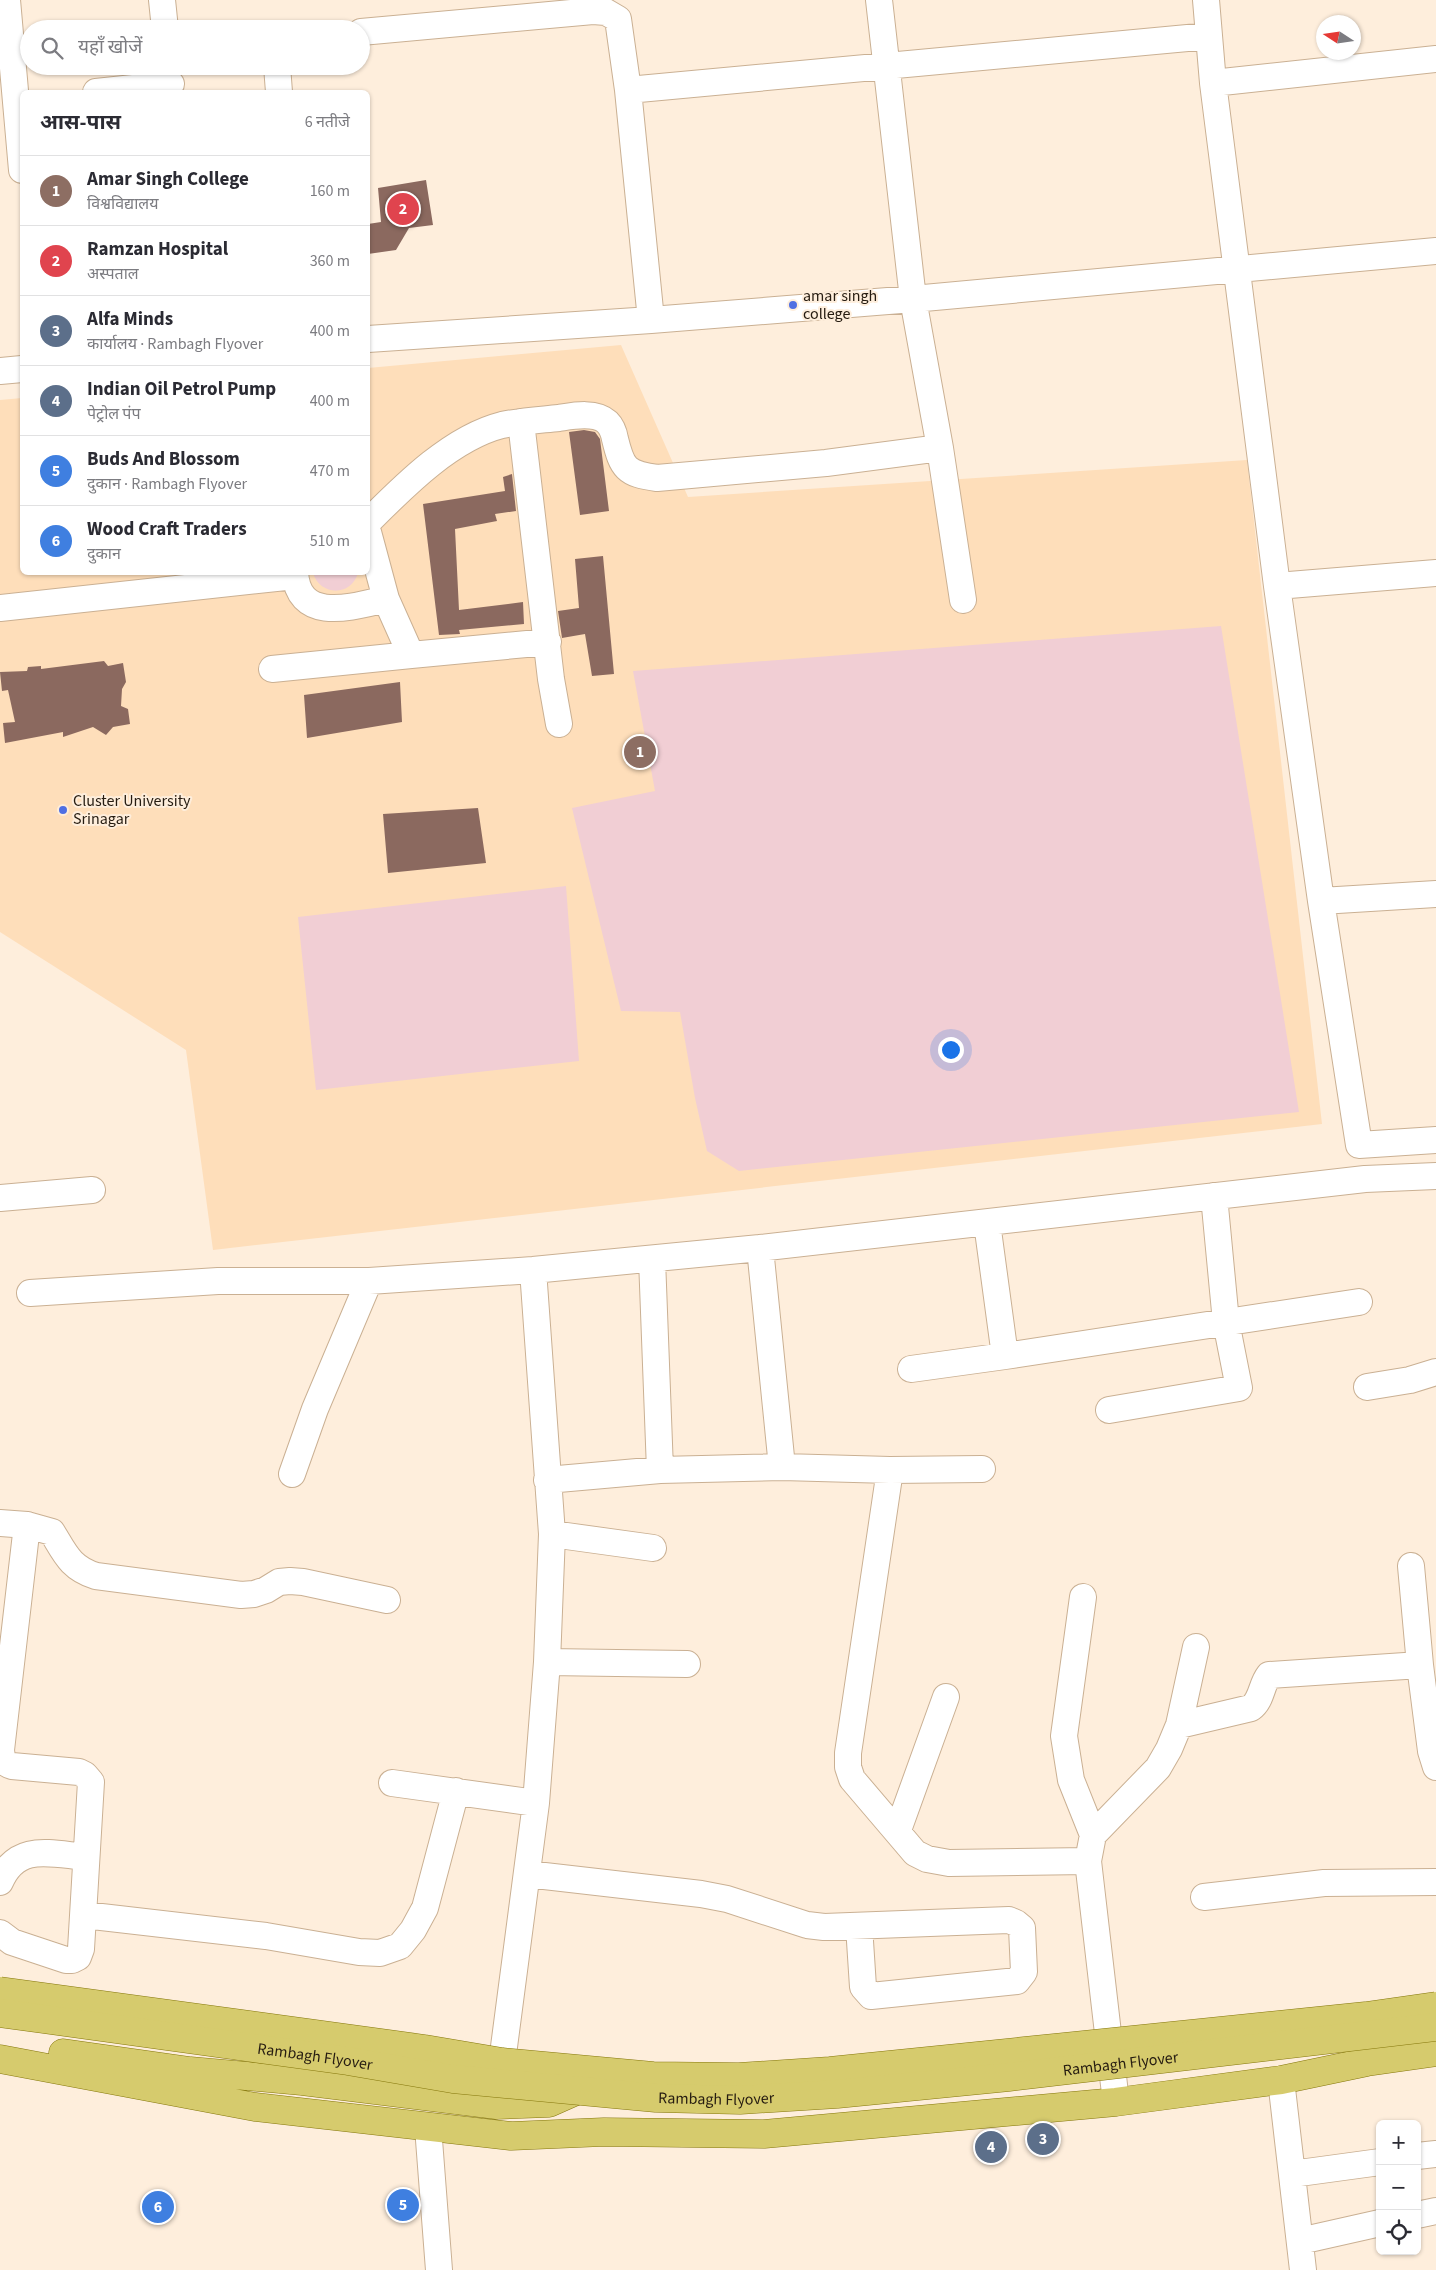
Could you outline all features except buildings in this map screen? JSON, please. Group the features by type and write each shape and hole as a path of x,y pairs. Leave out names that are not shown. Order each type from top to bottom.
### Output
{"main road":[{"path":"3,1997 364,2052 456,2068 728,2088 860,2082 1040,2062 1111,2057 1379,2026 1436,2017"},
{"name":"Rambagh Flyover","path":"3,1997 406,2046 502,2062 653,2076 739,2077 830,2071 1366,2016 1436,2006"},
{"name":"Rambagh Flyover","path":"3,1997 453,2079 656,2098 740,2100 837,2094 1018,2076 1436,2026"},
{"path":"8,2060 29,2049 190,2071 302,2081 496,2105 522,2106 549,2103 576,2091"},
{"path":"8,2060 256,2107 511,2136 604,2132 764,2134 1116,2102 1281,2080 1367,2062 1436,2052"}],"street":[{"path":"6,0 13,102 20,155"},
{"path":"162,0 164,20"},
{"path":"879,0 913,299 940,448 963,600"},
{"path":"1206,0 1213,83 1277,586 1321,901 1359,1145 1436,1140"},
{"path":"370,31 593,11 606,12 618,20 628,90 652,320"},
{"path":"628,90 1209,36"},
{"path":"1213,83 1436,59"},
{"path":"278,75 279,90"},
{"path":"110,90 171,81"},
{"path":"370,339 652,320 913,299 1436,250"},
{"path":"0,371 20,369"},
{"path":"370,520 410,481 455,448 474,436 501,426 521,422 580,415 600,418 608,423 614,433 621,462 628,470 641,476 657,478 826,463 940,448"},
{"path":"521,422 551,679 559,724"},
{"path":"370,539 386,599 411,655"},
{"path":"1277,586 1436,573"},
{"path":"0,608 286,575"},
{"path":"295,575 304,596 311,603 321,607 344,609 386,599"},
{"path":"272,669 548,642"},
{"path":"1321,901 1436,894"},
{"path":"30,1293 218,1281 369,1281 532,1270 760,1248 1365,1179 1436,1176"},
{"path":"0,1198 92,1190"},
{"path":"1109,1410 1239,1388 1226,1322 1214,1196"},
{"path":"987,1222 1005,1356"},
{"path":"760,1248 782,1467"},
{"path":"652,1259 660,1470"},
{"path":"502,2062 536,1803 547,1662 552,1534 532,1270"},
{"path":"292,1474 315,1408 369,1281"},
{"path":"911,1369 1359,1302"},
{"path":"1367,1387 1410,1380 1436,1372"},
{"path":"547,1480 660,1470 782,1467 890,1470 982,1469"},
{"path":"890,1470 848,1767 852,1779 859,1790 898,1830 916,1853 938,1862 1088,1861"},
{"path":"0,1523 27,1524 52,1532 72,1563 82,1571 96,1576 241,1595 254,1594 266,1590 279,1582 303,1582 387,1600"},
{"path":"0,1933 12,1942 66,1960 72,1960 78,1956 81,1949 84,1915 90,1782 85,1775 79,1772 12,1766 5,1764 2,1758 1,1750 27,1524"},
{"path":"552,1534 653,1548"},
{"path":"1411,1566 1420,1665 1431,1751 1436,1767"},
{"path":"1083,1597 1064,1736 1071,1780 1093,1835 1088,1861 1116,2102"},
{"path":"1093,1835 1158,1768 1179,1725 1196,1647"},
{"path":"547,1662 686,1664"},
{"path":"1179,1725 1251,1708 1256,1704 1264,1682 1269,1675 1420,1665"},
{"path":"898,1830 946,1697"},
{"path":"392,1783 536,1803"},
{"path":"84,1915 266,1936 359,1952 380,1953 400,1946 413,1930 425,1908 456,1791"},
{"path":"0,1882 13,1862 23,1855 35,1853 86,1856"},
{"path":"528,1874 727,1898 807,1925 859,1926 1009,1920 1022,1928 1024,1972 1017,1981 870,1996 863,1986 859,1926"},
{"path":"1204,1897 1324,1883 1436,1882"},
{"path":"1281,2080 1303,2270"},
{"path":"428,2127 439,2270"},
{"path":"1421,2156 1436,2154"},
{"path":"1292,2174 1376,2163"},
{"path":"1421,2214 1436,2211"},
{"path":"1300,2241 1376,2224"}],"shaded area":[{"path":"621,345 688,497 1247,460 1322,1124 213,1250 186,1050 0,932 0,400 20,398 20,575 370,575 370,368"},
{"path":"314,575 357,575 354,581 343,590 328,589 317,581"},
{"path":"1221,626 1299,1112 739,1171 707,1151 695,1098 680,1012 621,1011 572,808 655,791 633,671"},
{"path":"566,886 579,1061 316,1090 298,917"}],"place":[{"name":"Ramzan Hospital","path":"403,209"},
{"name":"amar singh college","path":"793,305"},
{"name":"Amar Singh College","path":"640,752"},
{"name":"Cluster University Srinagar","path":"63,810"},
{"name":"Alfa Minds","path":"1043,2139"},
{"name":"Indian Oil Petrol Pump","path":"991,2147"},
{"name":"Buds And Blossom","path":"403,2205"},
{"name":"Wood Craft Traders","path":"158,2207"}]}
